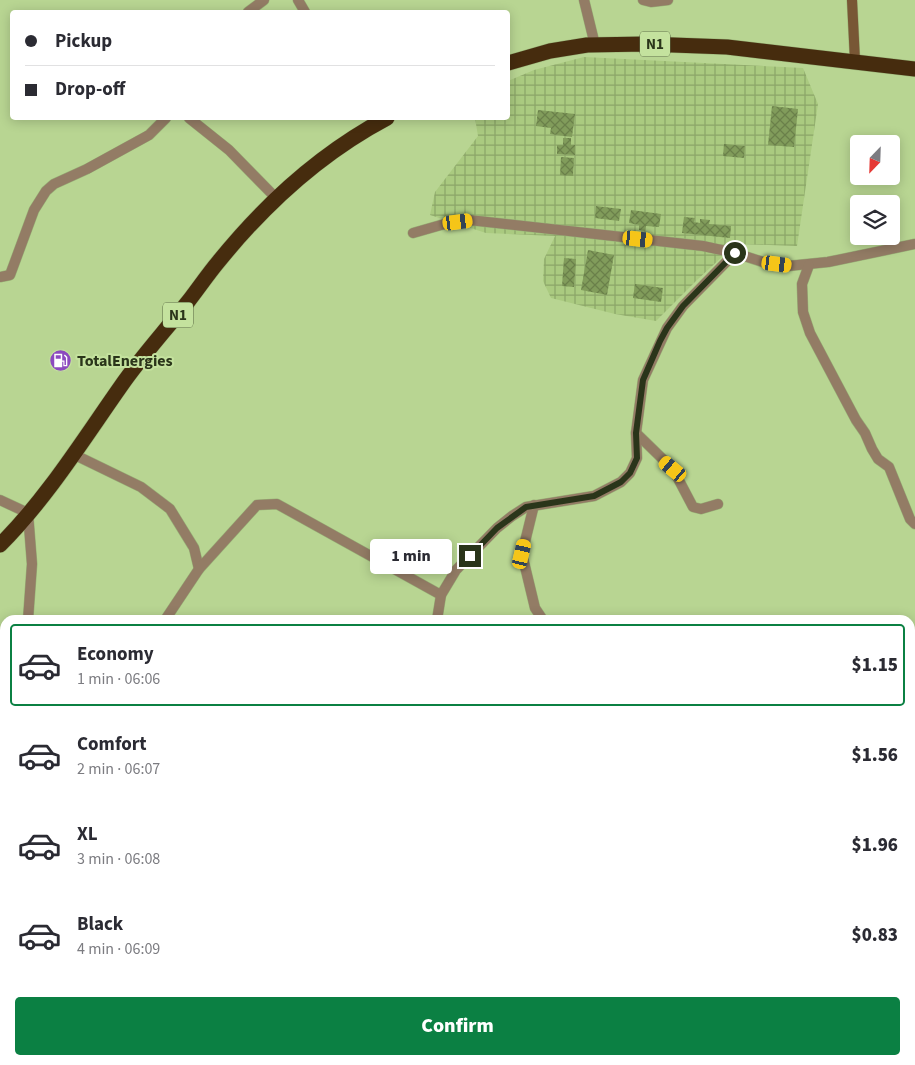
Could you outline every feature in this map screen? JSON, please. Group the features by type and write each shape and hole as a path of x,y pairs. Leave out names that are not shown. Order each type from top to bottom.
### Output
{"highway":[{"name":"N1","path":"510,62 550,51 595,45 646,44 727,47 915,68"},
{"name":"N1","path":"0,545 28,513 73,454 123,383 189,301 218,261 262,211 326,156 378,120"}],"street":[{"path":"251,10 264,0"},
{"path":"584,0 595,45"},
{"path":"642,0 651,2 668,0"},
{"path":"852,0 854,61"},
{"path":"0,277 10,275 34,210 46,191 54,184 87,169 149,135 164,120"},
{"path":"192,120 230,150 276,198"},
{"path":"413,233 448,223 469,220 703,246 735,253 766,263 788,266 808,265 915,244"},
{"path":"438,615 441,595 456,570 497,528 526,507 594,496 621,482 630,473 637,458 636,433 643,380 667,328 683,306 735,253"},
{"path":"808,265 802,284 804,312 810,334 856,420 866,434 872,449 878,459 889,467 910,519 915,524"},
{"path":"636,433 673,469 693,507 701,509 718,504"},
{"path":"73,454 141,487 170,509 194,548 199,569"},
{"path":"0,500 28,513 32,564 28,615"},
{"path":"168,615 199,569 257,505 278,504 441,595"},
{"path":"534,505 522,554 535,608 540,615"}],"shaded area":[{"path":"584,57 803,68 818,104 797,246 736,244 656,321 615,314 551,298 543,281 544,259 555,236 486,233 430,215 435,192 478,136 475,120 510,120 510,80 534,70"}],"building":[{"path":"772,106 798,109 794,147 768,145"},
{"path":"538,110 575,114 572,137 550,134 551,128 536,126"},
{"path":"563,138 571,138 571,145 575,145 575,155 557,154 557,145 563,145"},
{"path":"724,144 745,146 744,158 723,156"},
{"path":"561,157 574,158 573,176 560,175"},
{"path":"596,206 621,209 619,221 595,218"},
{"path":"631,210 661,214 659,227 646,226 645,231 639,230 639,225 629,223"},
{"path":"684,217 695,218 694,222 700,223 700,219 710,220 709,224 731,226 730,238 682,233"},
{"path":"588,250 614,255 607,295 581,290"},
{"path":"564,258 576,259 574,287 562,286"},
{"path":"635,284 663,288 661,302 633,298"}],"place":[{"name":"TotalEnergies","path":"61,360"}],"route":[{"path":"470,556 497,528 526,507 594,496 621,482 630,473 637,458 636,433 643,380 660,341 683,306 735,253"}]}
